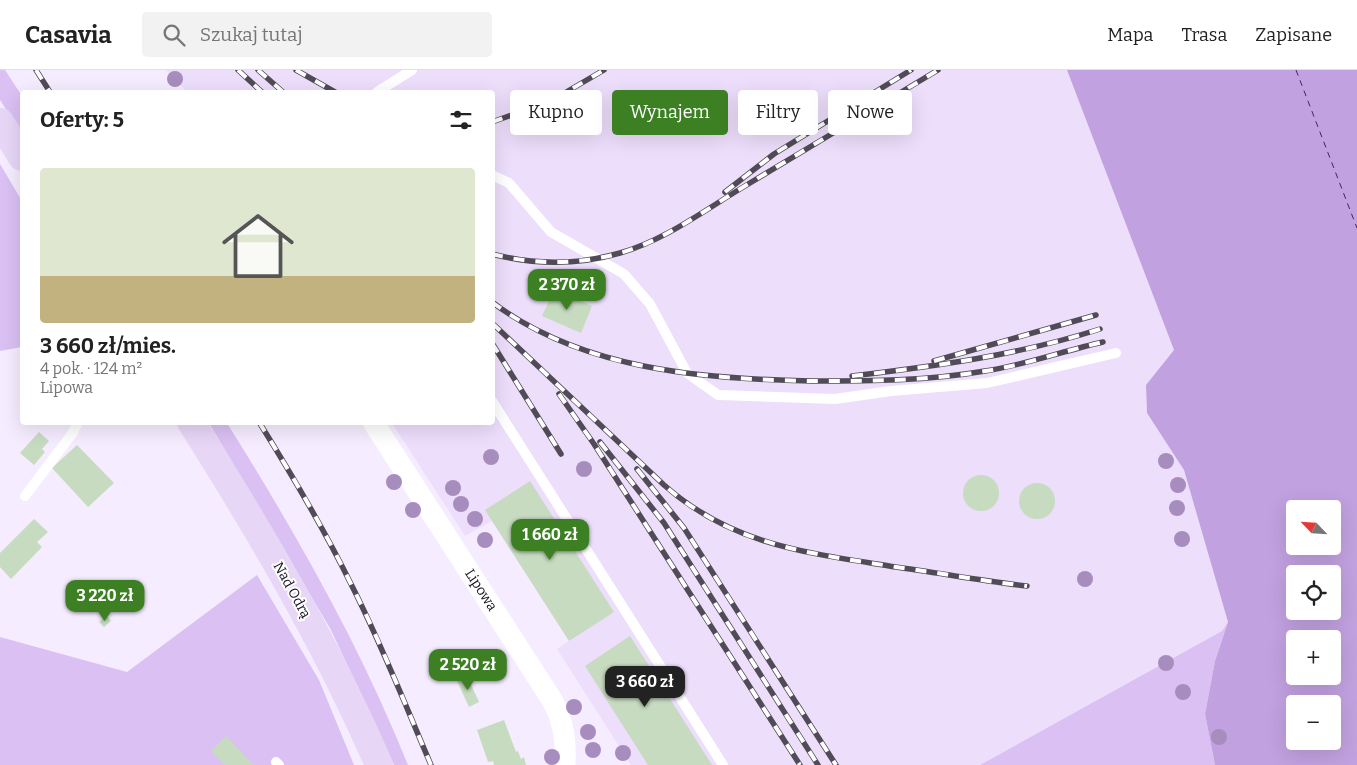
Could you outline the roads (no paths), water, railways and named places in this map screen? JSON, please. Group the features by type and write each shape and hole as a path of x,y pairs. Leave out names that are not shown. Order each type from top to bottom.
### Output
{"street":[{"path":"0,122 20,154"},
{"name":"Nad Odrą","path":"193,425 291,588 344,689 379,765"},
{"name":"Lipowa","path":"375,425 552,700 562,719 566,740 565,765"}],"lane":[{"path":"380,90 412,70"},
{"path":"495,176 509,183 551,232 624,274 650,304 687,373 718,395 835,399 891,391 987,383 1116,353"},
{"path":"495,406 723,765"},
{"path":"25,496 72,434 76,425"}],"railway":[{"path":"36,70 49,90"},
{"path":"238,70 260,90"},
{"path":"258,70 281,90"},
{"path":"296,70 331,90"},
{"path":"495,121 551,101 604,70"},
{"path":"725,192 774,154 911,70"},
{"path":"495,255 540,262 556,262 588,260 636,248 667,234 938,70"},
{"path":"495,304 527,325 565,343 604,356 686,373 770,380 898,380 942,377 1029,362 1103,342"},
{"path":"934,361 1096,315"},
{"path":"495,326 664,485 690,505 717,522 773,544 803,551 1027,586"},
{"path":"852,376 946,364 1008,353 1100,329"},
{"path":"495,348 561,454"},
{"path":"559,394 594,444 800,765"},
{"path":"261,425 307,502 351,584 383,651 431,765"},
{"path":"600,442 664,523 818,765"},
{"path":"637,469 684,528 836,765"}]}
